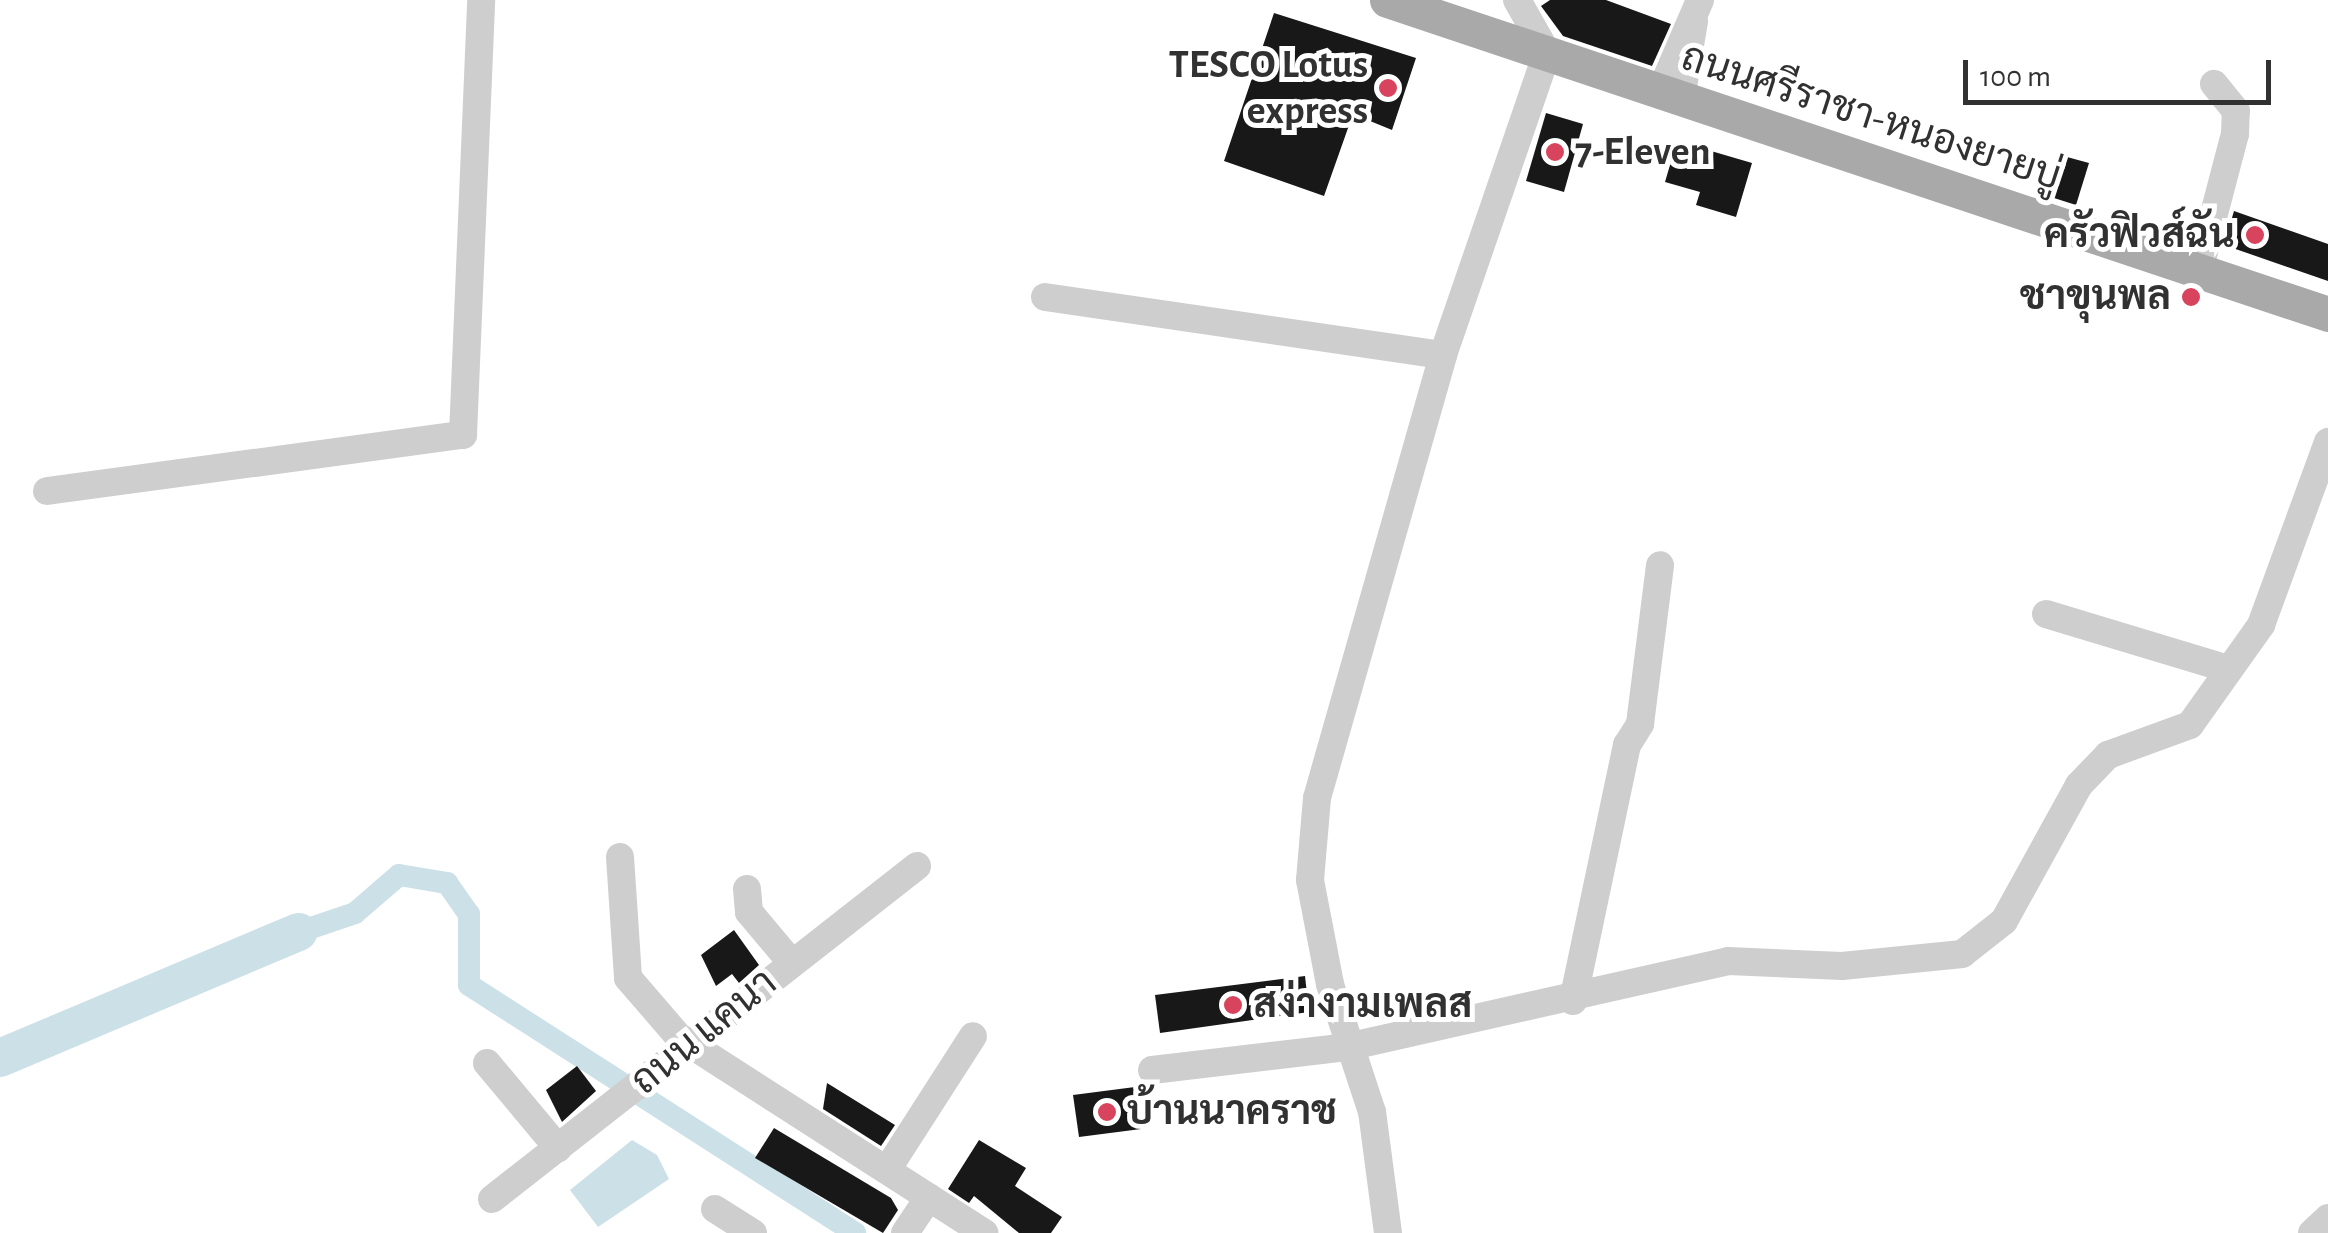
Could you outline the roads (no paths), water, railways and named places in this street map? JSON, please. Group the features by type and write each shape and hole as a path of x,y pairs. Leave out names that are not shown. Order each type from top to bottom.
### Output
{"main road":[{"name":"ถนนศรีราชา-หนองยายบู่","path":"1387,0 2328,314"}],"street":[{"path":"47,490 463,435 482,0"},
{"path":"1388,1233 1372,1112 1347,1047 1310,880 1317,798 1444,355 1547,53 1517,0"},
{"path":"1670,96 1697,7"},
{"path":"2198,271 2235,134 2236,110 2214,84"},
{"path":"1045,297 1444,355"},
{"path":"1152,1070 1347,1047 1574,1001 1728,961 1842,966 1962,954 2004,922 2079,784 2108,754 2190,725 2261,626 2328,442"},
{"path":"1574,1001 1627,746 1640,724 1660,565"},
{"path":"2046,614 2228,669"},
{"path":"620,857 628,978 691,1044 984,1233"},
{"name":"ถนน แคนา","path":"492,1200 790,961 917,866"},
{"path":"747,889 750,912 790,961"},
{"path":"887,1170 973,1036"},
{"path":"487,1063 558,1148"},
{"path":"906,1233 929,1197"},
{"path":"715,1209 752,1233"},
{"path":"2312,1233 2328,1218"}],"waterway":[{"path":"299,932 355,913 399,875 447,883 469,914 469,985 855,1233"},
{"path":"0,1058 299,932"}],"place":[{"name":"TESCO Lotus express","path":"1388,88"},
{"name":"7-Eleven","path":"1555,152"},
{"name":"ครัวฟิวส์ฉัน","path":"2255,235"},
{"name":"ชาขุนพล","path":"2191,297"},
{"name":"สง่างามเพลส","path":"1233,1005"},
{"name":"บ้านนาคราช","path":"1107,1112"}]}
